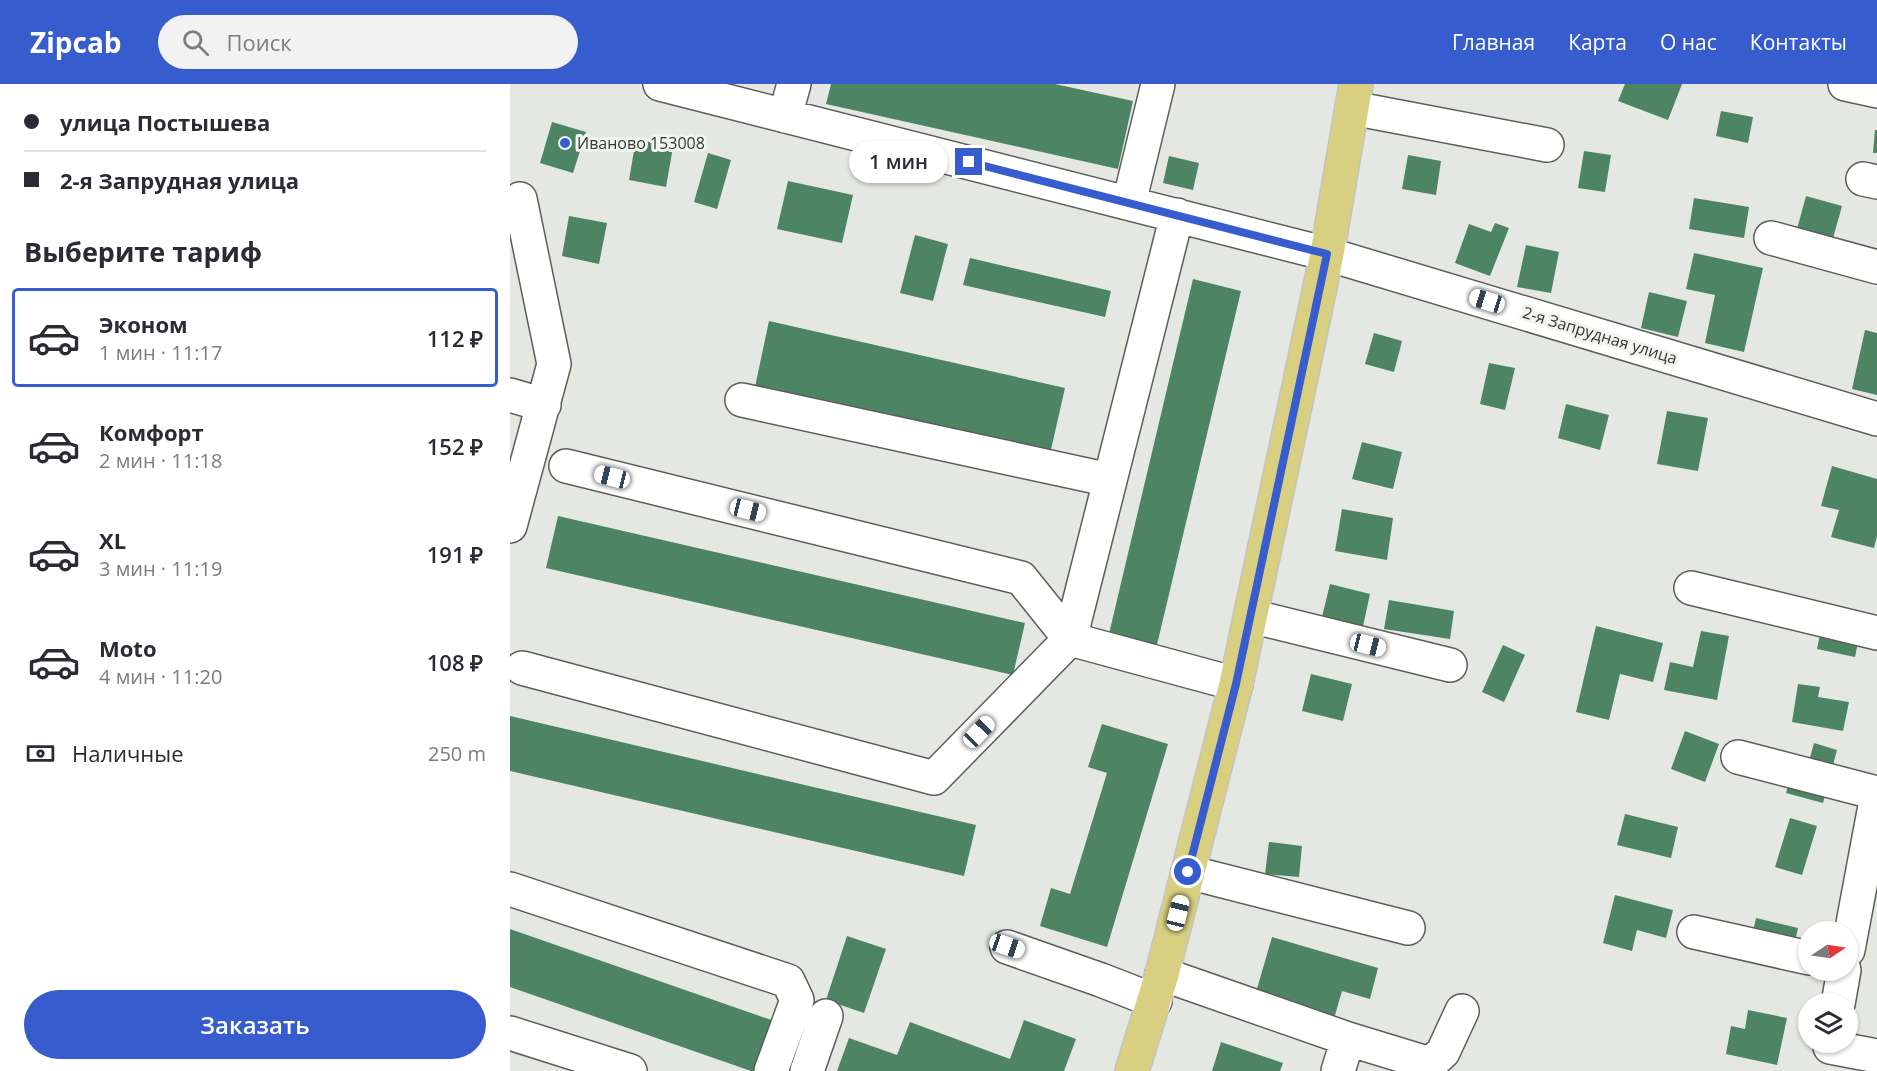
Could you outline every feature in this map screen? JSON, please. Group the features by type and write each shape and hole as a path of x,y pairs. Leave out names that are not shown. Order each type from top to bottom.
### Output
{"main road":[{"path":"1132,1071 1158,988 1236,684 1327,254 1354,96"}],"street":[{"name":"2-я Запрудная улица","path":"660,84 1327,254 1877,419"},
{"path":"785,116 794,84"},
{"path":"1129,203 1158,84"},
{"path":"1845,84 1877,91"},
{"path":"1354,96 1547,146"},
{"path":"510,526 520,448 544,405 554,364 520,199"},
{"path":"522,668 934,778 1070,639 1177,215"},
{"path":"1771,238 1877,267"},
{"path":"510,396 544,405"},
{"path":"742,400 1110,480"},
{"path":"566,465 1021,578 1070,639 1236,684"},
{"path":"1691,588 1877,633"},
{"path":"1251,616 1450,665"},
{"path":"1738,757 1876,800 1853,921"},
{"path":"1188,872 1408,928"},
{"path":"510,889 788,981 797,1000 771,1071"},
{"path":"1694,932 1798,956"},
{"path":"1007,946 1101,980 1158,988 1348,1039 1430,1064 1443,1052 1462,1011"},
{"path":"807,1071 826,1016"},
{"path":"510,1033 540,1057 629,1071"},
{"path":"1338,1071 1348,1039"},
{"path":"1829,1054 1877,1056"}],"building":[{"path":"831,84 1055,84 1133,101 1118,169 826,104"},
{"path":"1625,84 1682,84 1668,120 1618,101"},
{"path":"1721,111 1753,117 1748,143 1716,136"},
{"path":"552,122 586,132 573,173 540,163"},
{"path":"1875,130 1877,130 1877,153 1873,153"},
{"path":"636,139 673,147 666,187 629,180"},
{"path":"1584,151 1611,155 1605,192 1578,188"},
{"path":"708,153 731,160 717,209 694,202"},
{"path":"1408,155 1441,161 1436,195 1402,189"},
{"path":"1169,156 1199,163 1193,190 1163,183"},
{"path":"788,181 853,195 842,243 777,229"},
{"path":"1806,196 1842,206 1830,249 1794,240"},
{"path":"1694,198 1749,207 1744,238 1689,229"},
{"path":"569,216 607,223 599,264 562,256"},
{"path":"1495,223 1509,228 1490,276 1455,263 1469,224 1491,232"},
{"path":"915,235 948,244 933,301 900,293"},
{"path":"1526,245 1559,252 1551,293 1517,287"},
{"path":"1694,253 1763,268 1744,352 1705,343 1715,295 1686,289"},
{"path":"970,258 1111,291 1105,317 963,285"},
{"path":"1193,279 1241,291 1156,649 1108,638"},
{"path":"1649,292 1687,301 1678,337 1641,328"},
{"path":"769,321 1065,388 1050,454 755,387"},
{"path":"1865,330 1877,333 1877,395 1852,389"},
{"path":"1374,333 1402,341 1394,372 1365,364"},
{"path":"1489,363 1515,368 1505,410 1480,404"},
{"path":"1566,404 1609,415 1600,450 1558,438"},
{"path":"1667,411 1708,418 1698,471 1657,464"},
{"path":"1362,442 1402,452 1393,489 1352,479"},
{"path":"1832,466 1877,479 1877,536 1874,548 1831,537 1839,510 1821,506"},
{"path":"1342,509 1393,518 1387,560 1335,551"},
{"path":"558,516 1025,623 1013,675 546,568"},
{"path":"1330,584 1370,594 1362,631 1321,621"},
{"path":"1389,600 1454,611 1450,639 1384,629"},
{"path":"1825,610 1863,618 1855,657 1817,649"},
{"path":"1596,626 1663,643 1653,682 1620,674 1609,720 1576,712"},
{"path":"1701,631 1729,636 1717,700 1664,690 1670,662 1693,667"},
{"path":"1503,645 1525,655 1504,702 1482,692"},
{"path":"1311,674 1352,684 1343,721 1302,711"},
{"path":"1798,684 1820,687 1818,697 1849,702 1843,731 1792,722"},
{"path":"510,716 976,825 964,876 510,771"},
{"path":"1102,724 1168,744 1107,947 1040,926 1051,888 1070,894 1107,773 1088,767"},
{"path":"1685,731 1719,744 1705,782 1671,769"},
{"path":"1814,743 1837,750 1823,803 1786,793 1795,761 1808,765"},
{"path":"1625,814 1678,827 1671,858 1617,845"},
{"path":"1790,818 1817,826 1802,875 1775,867"},
{"path":"1269,842 1302,846 1299,877 1265,874"},
{"path":"1615,895 1673,910 1666,938 1637,930 1632,951 1603,943"},
{"path":"1756,918 1798,928 1791,959 1749,950"},
{"path":"510,929 780,1023 763,1071 751,1071 510,987"},
{"path":"847,936 886,949 864,1013 826,1000"},
{"path":"1272,937 1378,968 1370,999 1342,991 1329,1036 1250,1013"},
{"path":"1748,1010 1787,1018 1777,1065 1726,1054 1731,1026 1745,1029"},
{"path":"1024,1020 1076,1039 1064,1071 837,1071 849,1038 897,1055 910,1022 1010,1059"},
{"path":"1221,1042 1283,1063 1280,1071 1212,1071"}],"place":[{"name":"Иваново 153008","path":"565,143"}],"route":[{"path":"969,162 1327,254 1236,684 1188,872"}]}
